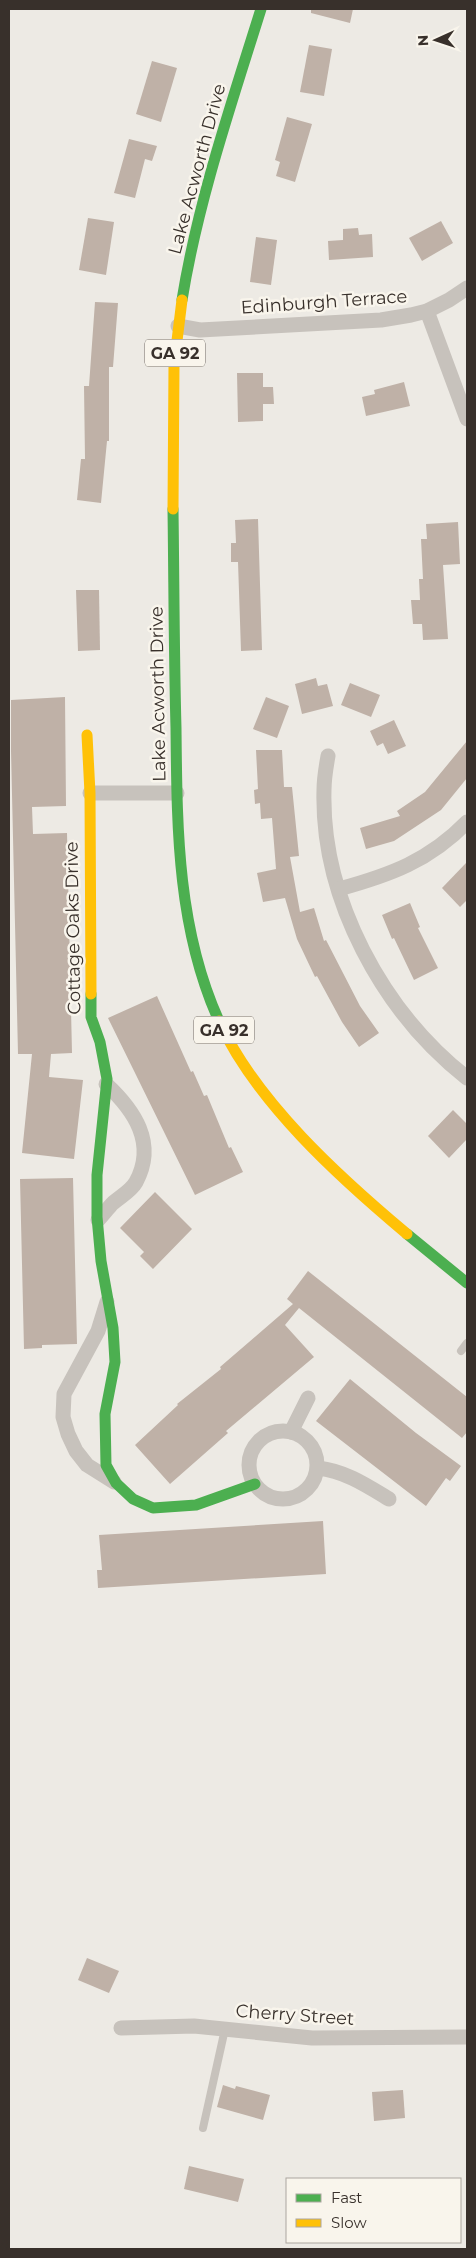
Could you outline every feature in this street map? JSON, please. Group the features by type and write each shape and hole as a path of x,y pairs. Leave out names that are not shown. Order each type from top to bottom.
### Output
{"main road":[{"name":"Lake Acworth Drive","path":"261,9 201,207 178,326 173,422 177,792 180,870 190,938 208,996 232,1043 285,1116 326,1161 383,1215 467,1283"},
{"name":"Cottage Oaks Drive","path":"87,735 90,793 91,1017 104,1057 106,1084 97,1175 98,1220 101,1261 109,1298 115,1362 105,1414 104,1442 106,1465 116,1483 133,1499 153,1508 196,1505 255,1484"}],"street":[{"name":"Edinburgh Terrace","path":"178,326 200,330 381,320 427,311 467,288"},
{"path":"427,311 467,419"},
{"path":"328,756 324,789 325,823 338,889 358,938 376,972 400,1008 447,1062 467,1078"},
{"path":"90,793 177,792"},
{"path":"338,889 382,877 404,868 449,840 467,822"},
{"path":"98,1220 135,1183 143,1161 144,1144 136,1119 125,1101 106,1084"},
{"name":"Cottage Oaks Drive","path":"109,1298 98,1331 64,1394 63,1417 76,1451 86,1465 116,1483"},
{"path":"291,1432 308,1398"},
{"path":"276,1431 291,1432 304,1437 313,1448 318,1459 318,1468 310,1488 300,1496 284,1500 261,1491 255,1484 249,1470 250,1455 258,1441 276,1431"},
{"path":"318,1468 333,1470 356,1479 389,1499"},
{"name":"Cherry Street","path":"121,2028 194,2026 312,2038 467,2037"}],"lane":[{"path":"461,1351 467,1343"},
{"path":"203,2128 225,2029"}],"building":[{"path":"311,9 353,9 350,23 311,13"},
{"path":"309,45 332,49 324,96 300,92"},
{"path":"152,61 177,68 161,122 136,114"},
{"path":"287,117 312,124 295,182 276,176 280,162 275,160"},
{"path":"129,139 157,146 152,161 145,159 135,198 114,193"},
{"path":"88,218 114,222 106,275 79,270"},
{"path":"441,221 453,243 422,261 409,238"},
{"path":"358,228 359,235 372,234 373,257 329,260 328,241 343,240 343,229"},
{"path":"256,237 277,240 271,285 250,282"},
{"path":"95,302 118,303 113,367 109,367 109,441 107,441 101,503 77,500 81,459 85,459 84,386 89,386"},
{"path":"237,373 263,373 263,387 273,387 274,404 263,404 263,421 238,422"},
{"path":"404,382 410,406 366,416 362,397 375,394 374,390"},
{"path":"258,519 262,650 241,651 238,562 231,562 231,543 236,543 235,520"},
{"path":"458,522 460,564 443,565 448,639 423,640 422,624 413,624 411,600 420,600 419,579 423,579 421,539 427,539 426,524"},
{"path":"76,590 99,590 100,650 78,651"},
{"path":"316,678 318,686 327,684 333,706 302,714 295,684"},
{"path":"350,683 380,695 371,717 341,705"},
{"path":"65,697 66,806 32,807 33,834 67,833 72,1053 51,1054 49,1077 83,1080 74,1159 22,1153 32,1054 18,1054 11,751 11,700"},
{"path":"266,697 289,706 277,738 253,729"},
{"path":"394,720 406,746 388,754 383,743 377,746 370,731"},
{"path":"467,741 467,778 441,810 394,841 366,849 360,828 400,816 397,811 425,792"},
{"path":"256,750 282,750 284,787 292,787 299,856 290,857 300,912 314,908 324,941 326,940 360,1006 379,1033 359,1047 342,1022 317,976 315,977 297,939 285,898 263,902 257,873 276,869 272,818 261,819 260,803 255,804 254,790 258,789"},
{"path":"467,862 467,900 460,907 442,888"},
{"path":"410,903 420,927 418,928 438,968 414,980 394,938 392,939 382,915"},
{"path":"157,996 191,1072 193,1071 204,1096 207,1095 229,1148 231,1147 243,1172 195,1195 108,1018"},
{"path":"453,1110 467,1124 467,1139 449,1158 428,1136"},
{"path":"73,1178 77,1344 42,1345 42,1348 24,1349 20,1179"},
{"path":"155,1192 192,1229 153,1269 140,1256 144,1252 120,1228"},
{"path":"308,1271 467,1397 467,1432 462,1438 299,1308 285,1325 314,1357 226,1431 228,1433 170,1484 135,1445 177,1404 221,1369 220,1367 293,1304 287,1299"},
{"path":"350,1379 416,1433 461,1466 450,1481 446,1478 426,1506 316,1421"},
{"path":"323,1521 326,1574 98,1588 97,1570 102,1570 99,1535"},
{"path":"87,1958 119,1971 109,1993 78,1980"},
{"path":"223,2085 235,2089 236,2086 270,2095 263,2120 217,2107"},
{"path":"403,2090 405,2118 374,2121 372,2092"},
{"path":"189,2166 244,2179 238,2202 184,2189"}],"traffic: fast":[{"path":"182,300 206,190 261,9"},
{"path":"173,509 177,803 182,877 187,914 195,950 205,986 219,1021"},
{"path":"91,994 91,1017 100,1042 107,1079 97,1175 97,1217 101,1261 113,1328 115,1362 105,1414 106,1465 116,1483 133,1499 153,1508 196,1505 255,1484"},
{"path":"407,1234 467,1283"}],"traffic: slow":[{"path":"173,509 174,365 182,300"},
{"path":"87,735 90,793 91,994"},
{"path":"219,1021 235,1051 254,1080 277,1109 327,1163 407,1234"}]}
